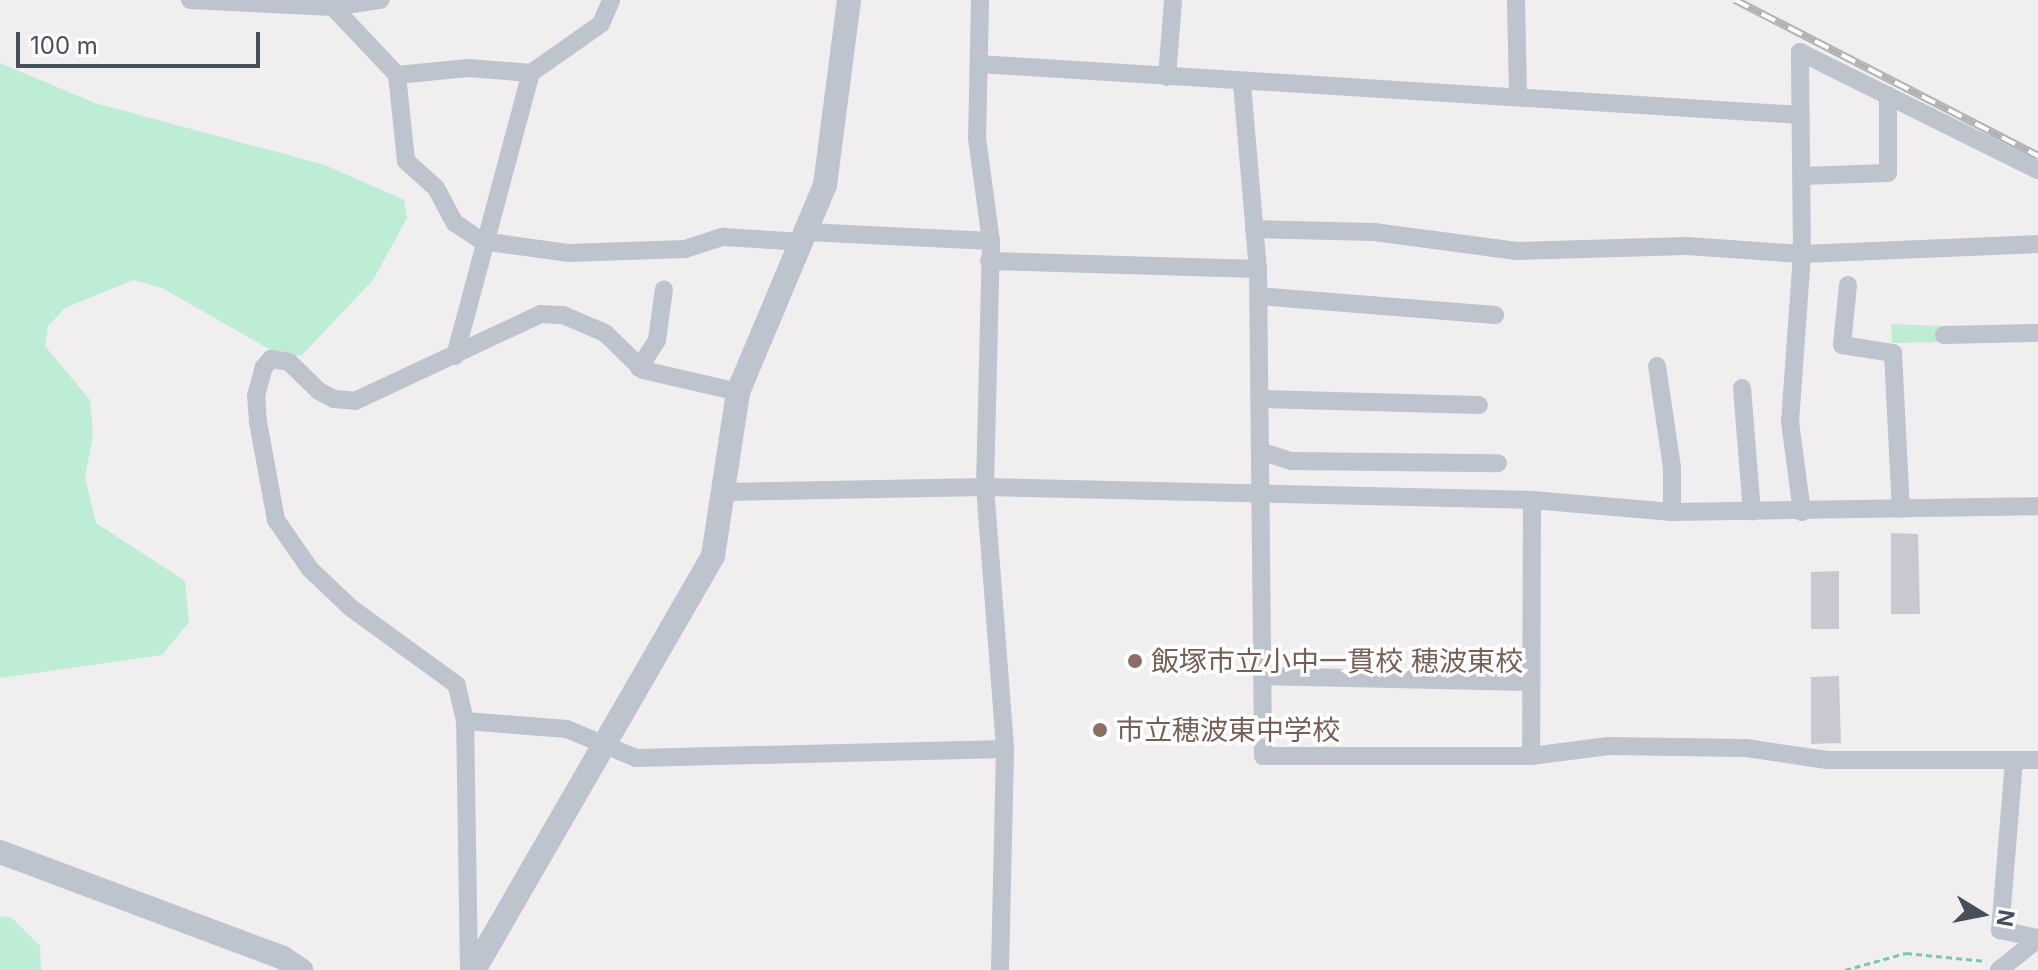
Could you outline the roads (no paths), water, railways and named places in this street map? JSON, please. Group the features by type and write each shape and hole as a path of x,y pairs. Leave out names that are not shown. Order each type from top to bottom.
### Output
{"street":[{"path":"190,0 333,7 380,0"},
{"path":"455,356 471,309 482,241 531,73 601,24 611,0"},
{"path":"472,970 713,556 738,392 825,185 849,0"},
{"path":"980,0 977,138 991,241 985,487 1005,749 1000,970"},
{"path":"1167,77 1173,0"},
{"path":"1516,0 1518,94"},
{"path":"333,7 361,43 397,75 406,161 436,188 455,223 482,241 569,253 685,249 723,237 991,241"},
{"path":"1802,512 1790,422 1802,254 1800,52 2038,170"},
{"path":"979,64 1242,84 1518,94 1800,115"},
{"path":"397,75 468,68 531,73"},
{"path":"1242,84 1258,269 1263,756 1531,756 1608,746 1746,748 1827,760 2038,760"},
{"path":"1801,176 1888,173 1888,95"},
{"path":"1254,229 1374,232 1517,251 1687,246 1802,254 2038,244"},
{"path":"989,261 1258,269"},
{"path":"1848,285 1842,345 1893,353 1901,509"},
{"path":"639,368 657,340 664,289"},
{"path":"1258,296 1495,315"},
{"path":"472,970 465,721 457,685 351,608 310,569 276,520 267,491 256,396 271,359 289,362 334,399 355,401 541,314 563,315 605,333 639,368 738,392"},
{"path":"1944,335 2038,333"},
{"path":"1657,366 1672,467 1672,512"},
{"path":"1742,388 1752,512"},
{"path":"1260,399 1479,405"},
{"path":"1260,451 1291,461 1498,463"},
{"path":"724,492 985,487 1259,497 1532,500 1672,512 2038,506"},
{"path":"1531,756 1532,500"},
{"path":"1262,676 1530,682"},
{"path":"465,721 567,729 636,758 674,760 724,752 1005,749"},
{"path":"2014,761 2000,930 2038,939"},
{"path":"0,852 283,958 301,970"},
{"path":"2002,968 2038,939"}],"railway":[{"path":"1735,0 2038,156"}],"place":[{"name":"飯塚市立小中一貫校 穂波東校","path":"1135,661"},
{"name":"市立穂波東中学校","path":"1100,730"}]}
